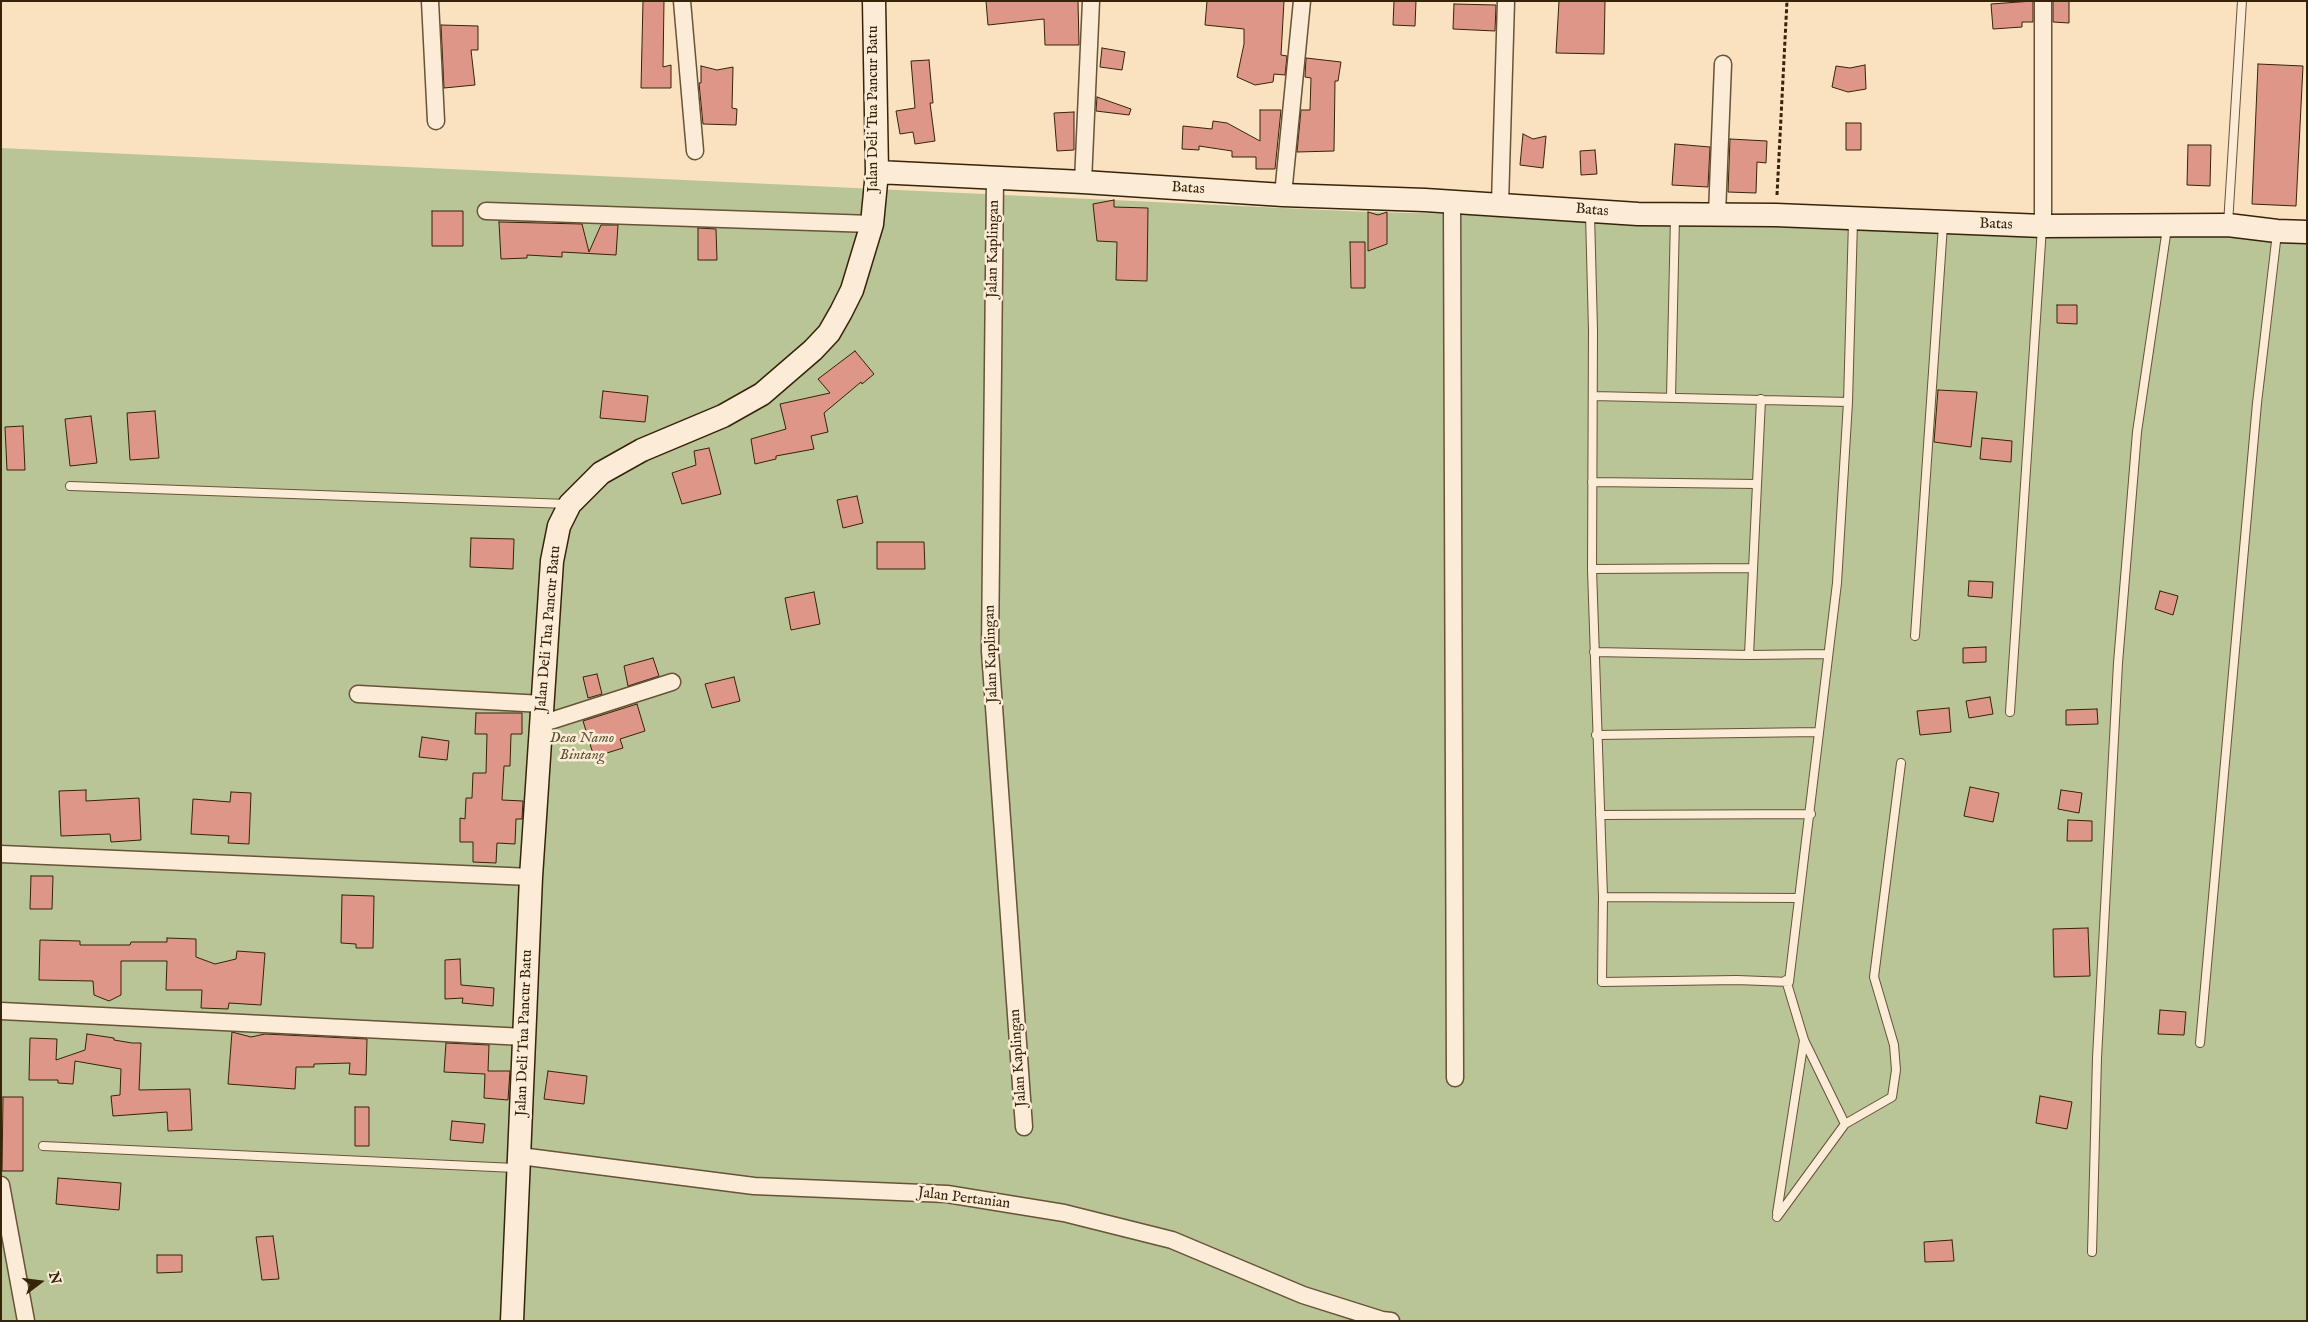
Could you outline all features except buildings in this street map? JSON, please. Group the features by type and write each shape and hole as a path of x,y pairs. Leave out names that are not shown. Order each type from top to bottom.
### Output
{"street":[{"path":"430,1 436,121"},
{"path":"682,1 695,151"},
{"name":"Jalan Deli Tua Pancur Batu","path":"512,1321 526,1037 531,877 552,561 559,526 570,504 586,486 616,464 642,450 723,416 762,394 796,366 829,333 842,312 858,274 872,224 877,172 874,1"},
{"path":"1083,182 1090,64 1091,1"},
{"path":"1283,195 1302,1"},
{"path":"1500,204 1506,1"},
{"path":"2043,1 2043,226"},
{"path":"1717,214 1723,64"},
{"name":"Batas","path":"877,172 1083,182 1283,195 1500,204 1590,211 1776,215 2043,226 2228,225 2277,231 2307,232"},
{"name":"Jalan Kaplingan","path":"995,179 990,651 1024,1127"},
{"path":"1452,202 1455,1078"},
{"path":"486,211 872,224"},
{"path":"358,694 542,714 672,682"},
{"path":"1,854 531,877"},
{"path":"1,1011 526,1037"},
{"name":"Jalan Pertanian","path":"520,1162 754,1186 948,1194 1064,1213 1172,1240 1303,1295 1382,1320 1391,1321"},
{"path":"1,1185 26,1321"}],"lane":[{"path":"2228,225 2242,1"},
{"path":"1590,211 1594,330 1592,569 1596,735 1603,897 1602,982 1786,980 1789,982 1798,898 1811,814 1818,732 1837,583 1848,402 1853,219"},
{"path":"1671,397 1675,214"},
{"path":"1915,636 1943,223"},
{"path":"2010,712 2043,226"},
{"path":"2092,1252 2097,1048 2118,663 2137,432 2168,226"},
{"path":"2200,1043 2257,403 2277,231"},
{"path":"1593,396 1848,402"},
{"path":"1749,655 1761,399"},
{"path":"1592,482 1757,484"},
{"path":"70,486 570,504"},
{"path":"1592,569 1752,568"},
{"path":"1594,652 1749,655 1827,654"},
{"path":"1596,735 1818,732"},
{"path":"1804,1040 1777,1217 1845,1124 1892,1097 1896,1070 1894,1045 1874,977 1901,763"},
{"path":"1600,815 1811,814"},
{"path":"1603,897 1798,898"},
{"path":"1786,980 1804,1040 1845,1124"},
{"path":"43,1146 520,1162"}],"path":[{"path":"1776,215 1787,1"}],"green space":[{"name":"Desa Namo Bintang","path":"1,148 1368,212 2307,231 2307,1321 1,1321"}]}
